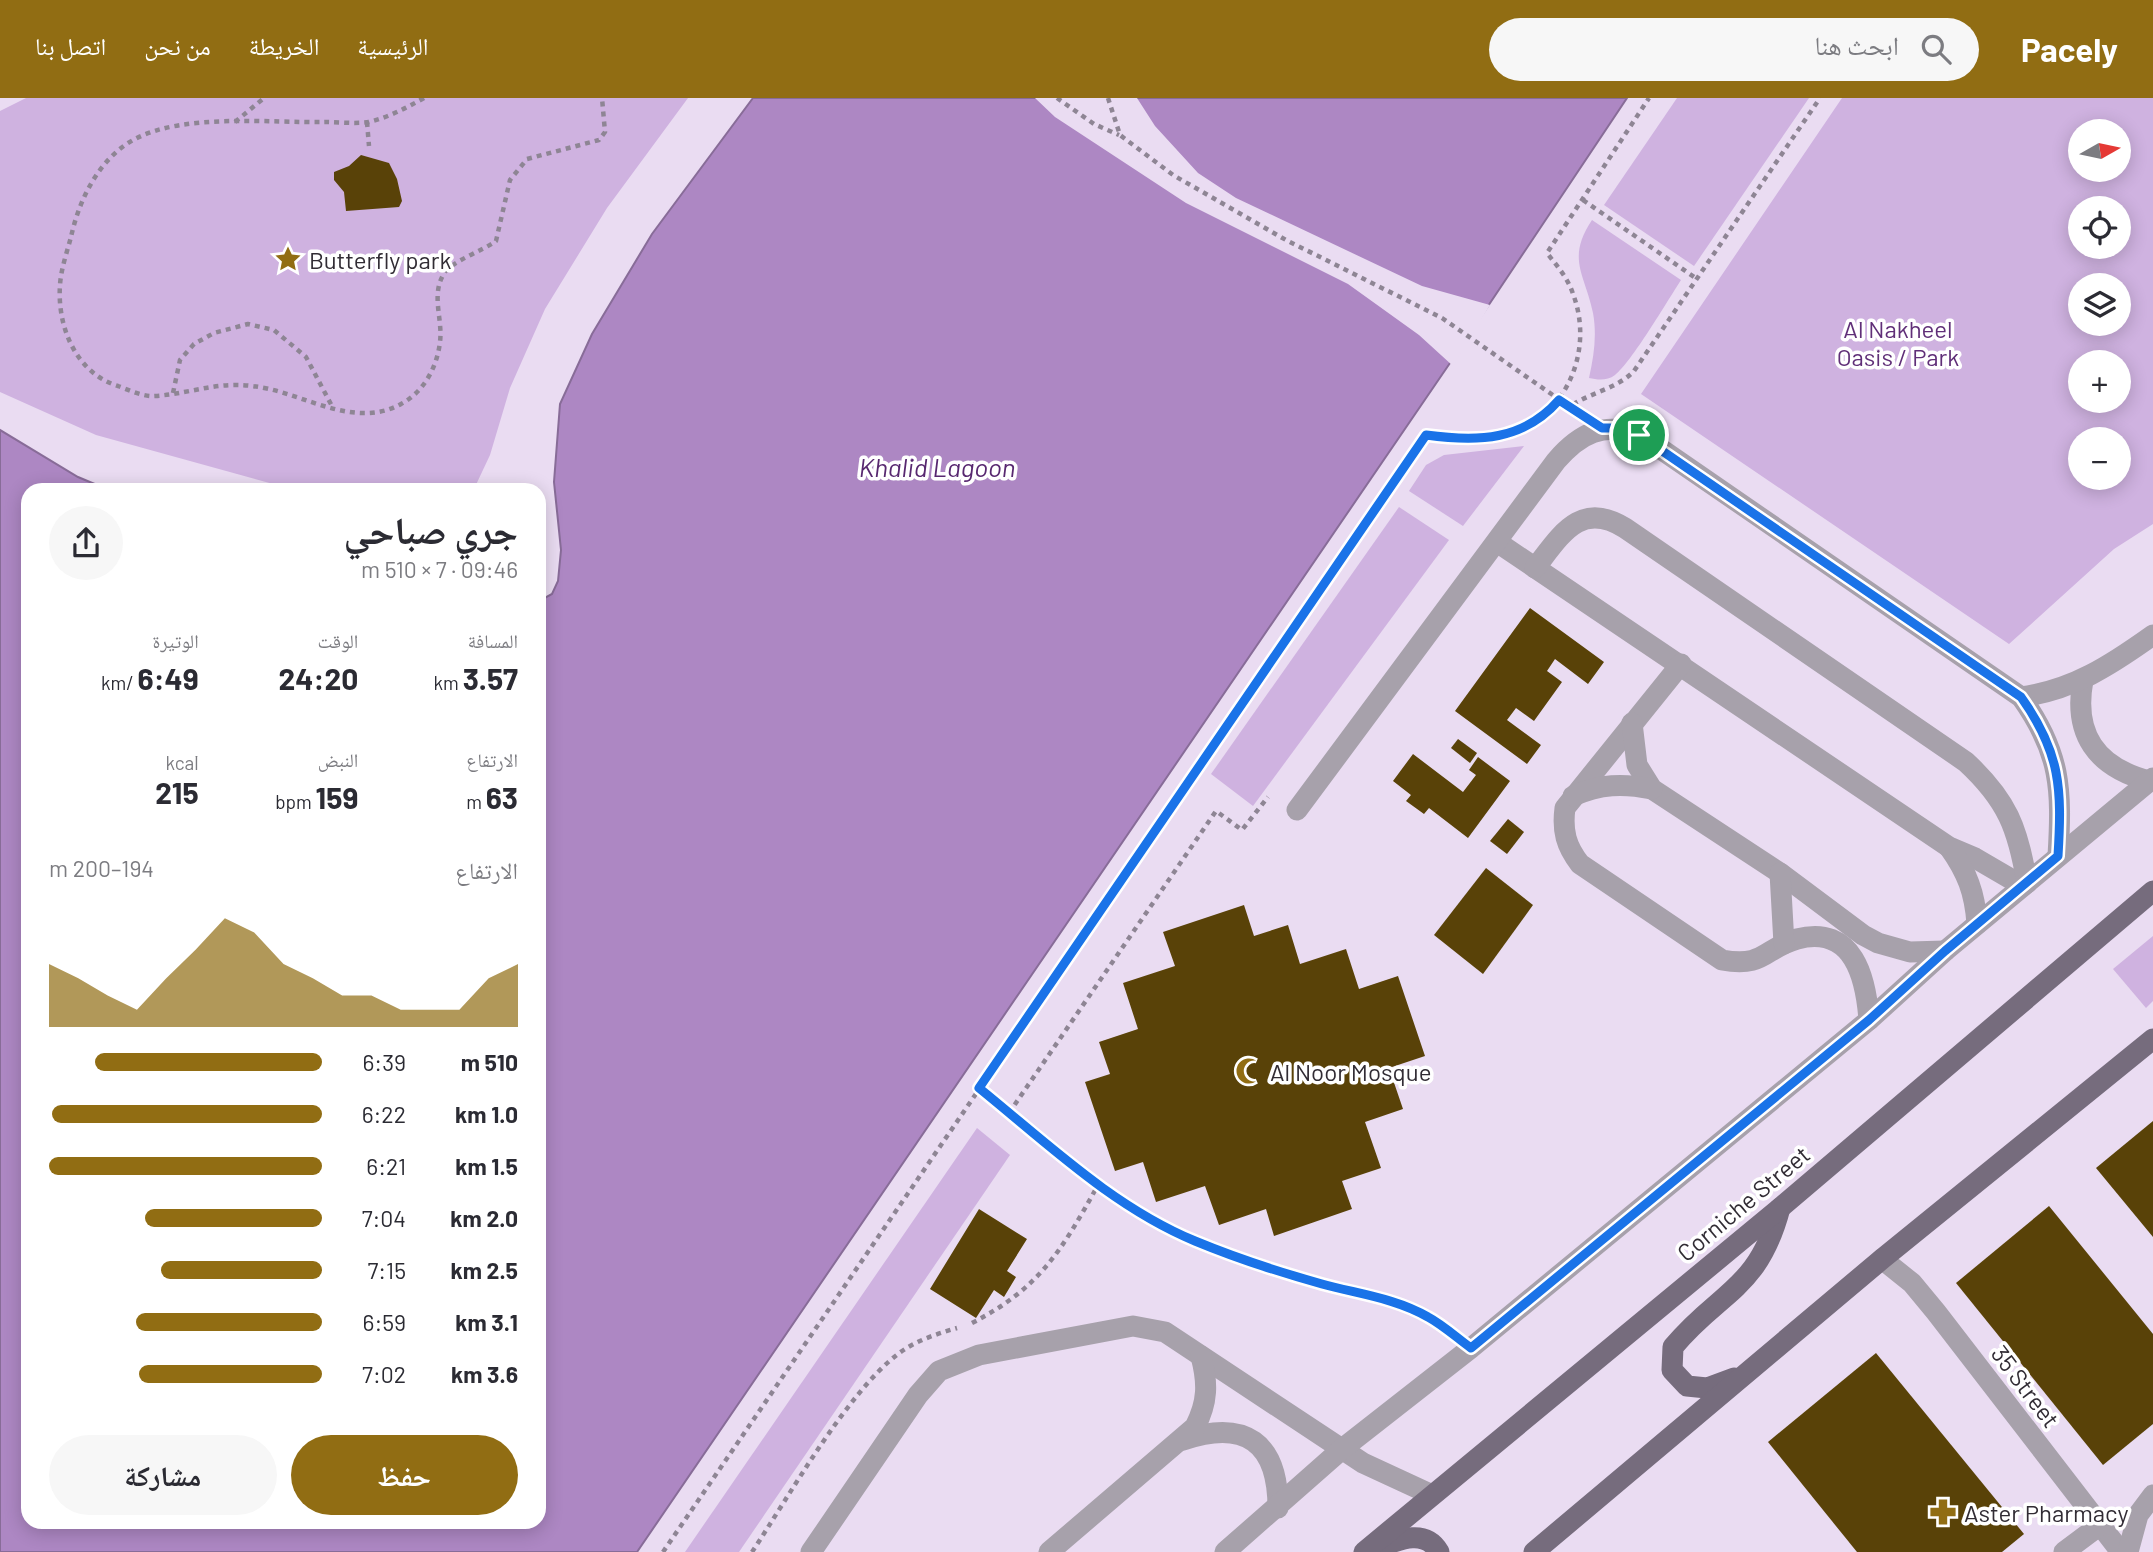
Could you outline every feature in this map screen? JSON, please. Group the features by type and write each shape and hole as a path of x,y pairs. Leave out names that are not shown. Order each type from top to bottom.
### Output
{"main road":[{"name":"Corniche Street","path":"1366,1552 1430,1494 1780,1208 2153,891"},
{"path":"1534,1552 1882,1259 2153,1039"},
{"path":"1761,1362 1726,1382 1698,1390 1678,1380 1670,1359 1680,1339 1751,1274 1769,1243 1780,1208"},
{"path":"1366,1552 1409,1537 1423,1539 1439,1552"}],"street":[{"path":"1297,810 1569,446 1584,434 1602,428 1621,428 1639,435 2021,697 2042,726 2054,761 2062,798 2058,856"},
{"path":"1535,568 1575,522 1592,517 1609,519 1625,528 1966,762 1991,785 2010,813 2021,845 2025,884"},
{"path":"1497,542 1949,847 2025,884"},
{"path":"2021,697 2050,693 2083,680 2106,668 2153,635"},
{"path":"1681,664 1573,796 1565,808 1565,838 1580,864 1723,960 1739,963 1756,961 1784,944 1815,937 1837,943 1857,961 1863,974 1869,1020"},
{"path":"2083,680 2081,719 2098,753 2121,771 2151,779"},
{"path":"1632,723 1635,759 1652,789"},
{"path":"1225,1552 1342,1449 1471,1348 1869,1020 1945,951 2151,779"},
{"path":"1573,796 1587,789 1620,784 1652,789 1780,873 1863,935 1910,953 1945,951"},
{"path":"1949,847 1965,869 1975,896 1978,924"},
{"path":"1780,873 1784,944"},
{"path":"1837,943 1850,924"},
{"name":"35 Street","path":"1882,1259 1912,1283 1937,1312 2121,1552"},
{"path":"811,1552 918,1395 939,1371 979,1355 1133,1326 1165,1332 1342,1449 1385,1475 1430,1494"},
{"path":"1049,1552 1195,1427 1206,1402 1206,1374 1201,1356"},
{"path":"1183,1440 1209,1431 1234,1432 1256,1443 1272,1462 1278,1485 1278,1508"},
{"path":"2128,1552 2138,1515 2153,1495"},
{"path":"2064,1552 2099,1525"}],"path":[{"path":"235,123 264,98"},
{"path":"424,98 397,113 367,122 178,125 135,139 110,159 86,190 74,221 60,285 64,331 78,357 104,382 151,397 231,384 270,389 303,402 371,413 399,406 419,393 432,371 441,340 437,309 439,285 446,270 496,241 510,180 527,159 598,140 605,132 602,98"},
{"path":"1057,98 1094,124 1120,135 1173,175 1229,209 1418,305 1478,341 1602,428"},
{"path":"1108,98 1120,135"},
{"path":"663,1552 1426,435 1490,439 1510,435 1546,415 1559,400 1578,361 1579,314 1573,292 1547,253 1649,98"},
{"path":"367,122 369,146"},
{"path":"1583,200 1697,278"},
{"path":"173,394 180,360 194,344 214,333 248,324 274,330 306,357 333,408"},
{"path":"979,1088 1098,1185 1160,1225 1270,1268 1378,1296 1428,1317 1471,1348"}],"green space":[{"name":"Butterfly park","path":"26,98 688,98 607,208 545,309 510,388 490,455 477,483 270,483 96,435 0,392 0,111"},
{"path":"1677,98 1809,98 1694,266 1604,205"},
{"name":"Al Nakheel Oasis / Park","path":"1842,98 2153,98 2153,524 2114,549 2009,644 1641,394"},
{"path":"1592,220 1681,280 1630,358 1615,375 1602,380 1589,378 1594,321 1579,256 1584,234"},
{"path":"1524,446 1463,526 1409,491 1426,465 1444,455"},
{"path":"1399,507 1449,540 1253,806 1211,774"},
{"path":"2153,936 2153,1001 2146,1008 2113,969"},
{"path":"977,1128 1010,1155 739,1552 685,1552"}],"water":[{"name":"Khalid Lagoon","path":"753,98 1627,98 1450,363 637,1552 0,1552 0,430 92,483 21,483 21,1529 546,1529 546,597 552,594 558,581 561,550 554,482 560,404 592,334 652,234"}],"pier":[{"path":"1035,98 1137,98 1155,126 1198,173 1236,198 1422,286 1490,305 1453,366 1419,335 1348,284 1186,203 1055,117"}],"building":[{"path":"361,155 389,163 397,179 402,201 399,207 346,211 344,192 334,180 334,172 349,166"},
{"path":"1530,608 1604,662 1588,684 1555,659 1547,671 1562,682 1534,721 1516,708 1507,720 1541,745 1527,764 1455,711"},
{"path":"1458,739 1477,753 1470,763 1451,748"},
{"path":"1413,754 1463,792 1476,775 1469,770 1478,757 1510,781 1468,838 1429,808 1424,814 1406,801 1411,795 1393,781"},
{"path":"1508,819 1524,832 1507,854 1490,841"},
{"path":"1486,868 1533,905 1483,974 1434,935"},
{"name":"Al Noor Mosque","path":"1244,905 1254,936 1288,925 1300,964 1346,949 1359,989 1398,976 1425,1056 1389,1068 1403,1109 1365,1122 1381,1168 1342,1181 1352,1209 1274,1236 1266,1209 1219,1225 1205,1186 1156,1202 1143,1162 1115,1171 1085,1082 1110,1074 1099,1042 1138,1029 1123,983 1175,966 1163,932"},
{"path":"2153,1121 2153,1237 2096,1168"},
{"path":"2049,1206 2153,1334 2153,1424 2103,1465 1956,1283"},
{"path":"979,1209 1027,1239 1007,1271 1016,1277 1004,1297 994,1290 976,1318 930,1289"},
{"path":"1876,1353 2024,1534 2002,1552 1857,1552 1768,1442"}],"place":[{"name":"Butterfly park","path":"288,259"},
{"name":"Al Noor Mosque","path":"1249,1071"},
{"name":"Aster Pharmacy","path":"1943,1512"}],"route":[{"path":"1559,400 1602,428 1621,428 1639,435 2021,697 2042,726 2054,761 2062,798 2058,856 1945,951 1869,1020 1471,1348 1428,1317 1378,1296 1270,1268 1160,1225 1098,1185 979,1088 1426,435 1490,439 1510,435 1546,415 1559,400"}]}
